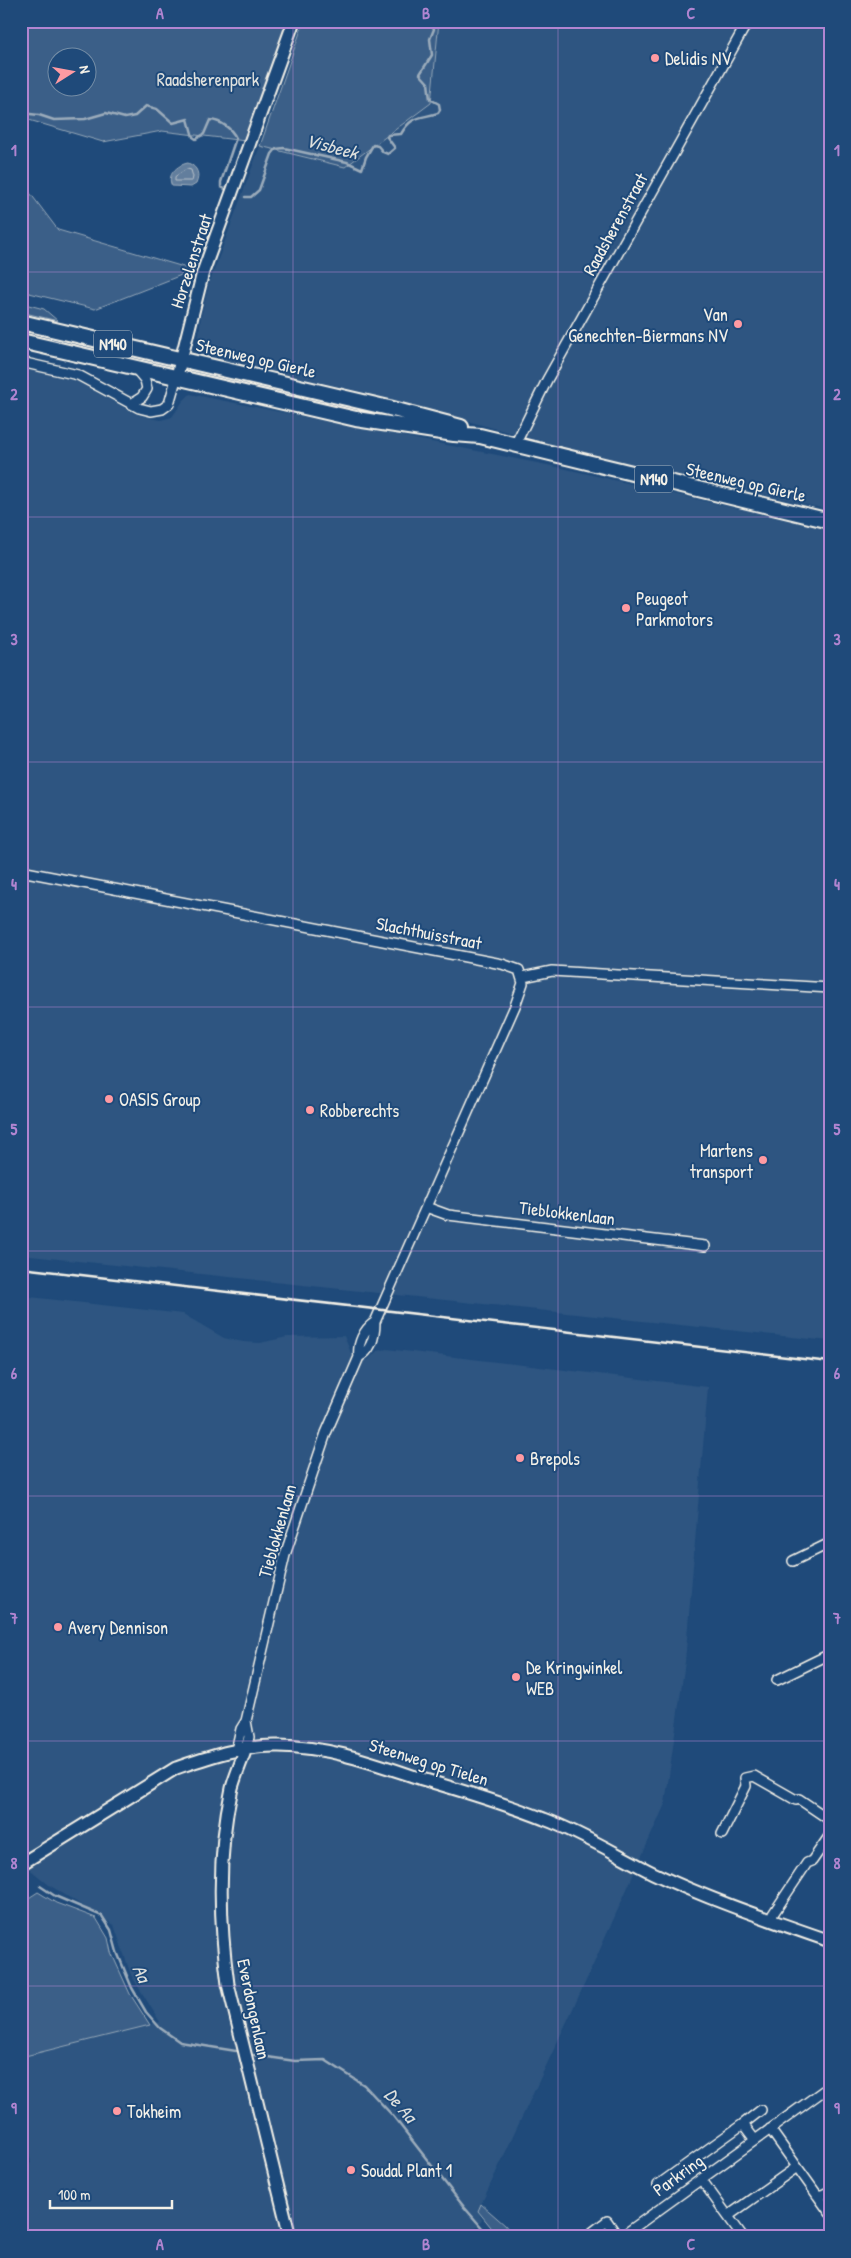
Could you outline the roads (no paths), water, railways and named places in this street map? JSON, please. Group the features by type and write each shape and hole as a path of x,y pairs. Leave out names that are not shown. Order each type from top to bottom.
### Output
{"main road":[{"name":"Steenweg op Gierle","path":"21,322 398,410 515,445 830,520"},
{"name":"Steenweg op Gierle","path":"21,341 356,419 454,434 480,436"}],"street":[{"name":"Horzelenstraat","path":"177,376 203,272 294,21"},
{"name":"Raadsherenstraat","path":"515,445 547,380 748,21"},
{"path":"21,362 78,375 151,412 166,407 172,395 177,376"},
{"path":"132,404 142,398 147,389 145,380 133,366"},
{"name":"Slachthuisstraat","path":"21,871 507,965 519,970 523,977"},
{"path":"523,977 552,971 830,988"},
{"name":"Tieblokkenlaan","path":"241,1749 249,1738 246,1721 284,1555 314,1466 359,1357 358,1347 362,1336 370,1325 375,1322 516,1006 523,988 523,977"},
{"name":"Tieblokkenlaan","path":"426,1207 448,1214 705,1246"},
{"path":"793,1561 830,1544"},
{"path":"777,1680 830,1654"},
{"name":"Steenweg op Tielen","path":"21,1864 176,1768 241,1749 277,1746 321,1749 360,1758 546,1819 654,1873 713,1899 830,1941"},
{"name":"Everdongenlaan","path":"241,1749 224,1832 221,1869 222,1944 228,1984 290,2237"},
{"path":"722,1834 746,1786 745,1778 754,1776 796,1800 799,1799 830,1820"},
{"path":"771,1920 773,1914 807,1863 812,1861 830,1836"},
{"name":"Parkring","path":"586,2237 607,2221 619,2237 830,2086"},
{"name":"Parkring","path":"658,2186 760,2110"},
{"path":"743,2124 755,2140"},
{"path":"770,2129 830,2213"},
{"path":"728,2216 797,2167"},
{"path":"701,2179 743,2237"},
{"path":"817,2195 830,2191"}],"water":[{"path":"188,163 197,172 196,184 191,187 172,186 170,178 174,171"}],"waterway":[{"name":"Visbeek","path":"245,197 251,197 259,190 272,154 276,149 284,148 347,162 362,169 373,145 378,146 383,152 388,154 395,148 387,137 388,135 401,134 413,121 438,113 440,110 439,104 430,99 428,83 420,74 432,55 430,39 434,29 430,21"},
{"name":"Visbeek","path":"21,113 39,115 54,120 85,119 106,113 125,118 135,116 146,106 157,109 173,123 188,119 193,137 196,139 204,134 210,120 222,123 236,138 221,182 221,187 225,189"},
{"name":"Aa","path":"40,1886 55,1896 102,1916 111,1930 117,1952 132,1988 146,2012 160,2028 180,2042 236,2051"},
{"name":"De Aa","path":"254,2055 295,2061 325,2060 364,2085 393,2116 464,2207 490,2237"}],"railway":[{"path":"21,1268 830,1362"}],"place":[{"name":"Delidis NV","path":"655,58"},
{"name":"Van Genechten-Biermans NV","path":"738,324"},
{"name":"Peugeot Parkmotors","path":"626,608"},
{"name":"OASIS Group","path":"109,1099"},
{"name":"Robberechts","path":"310,1110"},
{"name":"Martens transport","path":"763,1160"},
{"name":"Brepols","path":"520,1458"},
{"name":"Avery Dennison","path":"58,1627"},
{"name":"De Kringwinkel WEB","path":"516,1677"},
{"name":"Tokheim","path":"117,2111"},
{"name":"Soudal Plant 1","path":"351,2170"}],"park label":[{"name":"Raadsherenpark","path":"208,79"}]}
